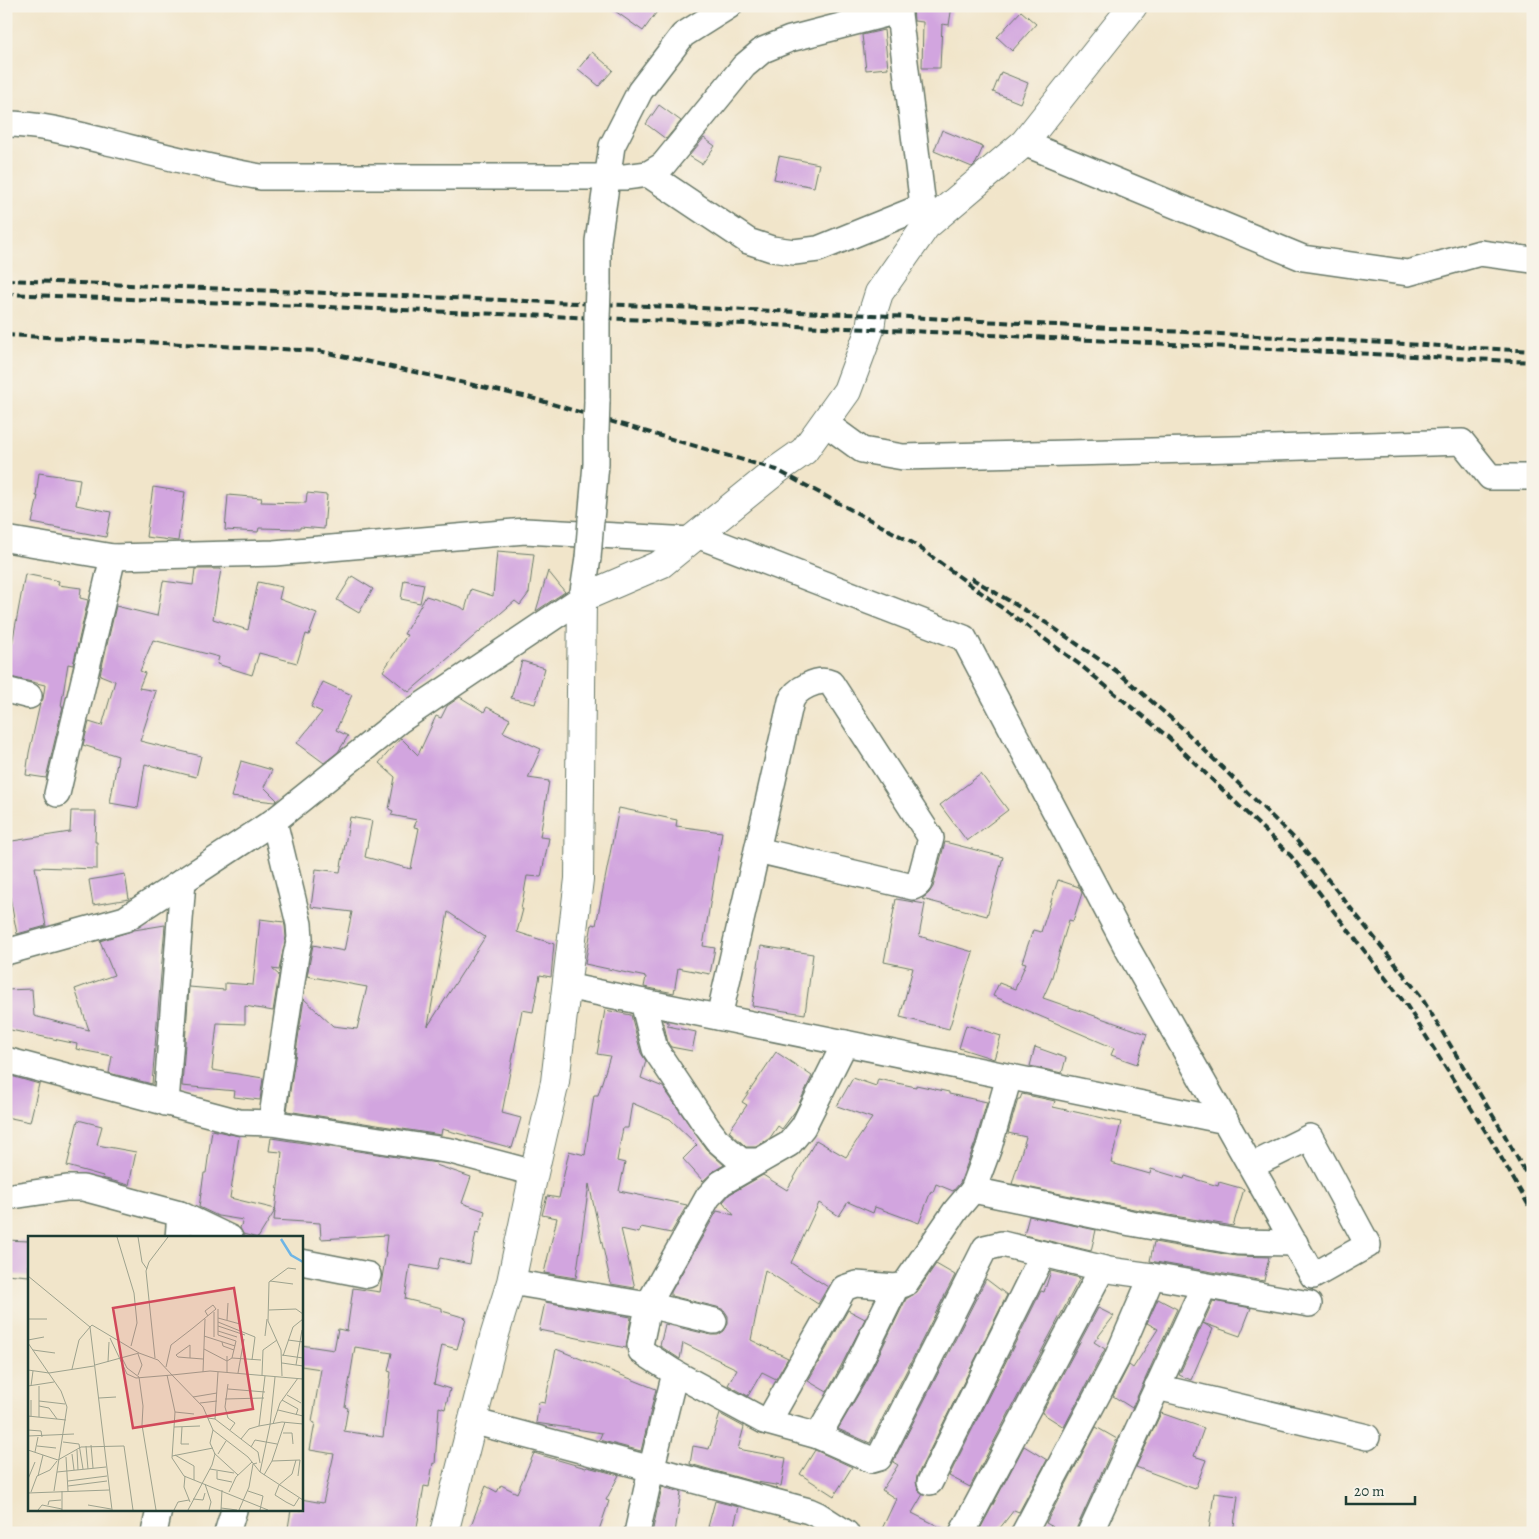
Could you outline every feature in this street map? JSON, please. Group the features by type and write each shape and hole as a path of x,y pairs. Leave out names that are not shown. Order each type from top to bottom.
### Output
{"main road":[{"path":"444,1533 494,1337 511,1282 555,1082 578,879 582,598 661,564 776,470 804,451 847,391 870,328 879,292 925,216 1024,143 1133,6"}],"street":[{"path":"6,952 125,919 274,821 400,720 582,598 588,558 596,464 598,241 612,146 640,91 677,42 683,35 729,6"},
{"path":"6,124 25,124 68,132 229,172 261,177 625,177 648,174 663,165 744,66 763,50 790,39 898,9 925,216 818,249 794,252 772,250 748,241 648,174"},
{"path":"1024,143 1303,258 1408,274 1480,253 1533,260"},
{"path":"825,423 862,450 903,457 1462,442 1490,477 1533,477"},
{"path":"6,539 113,557 274,553 525,531 694,538 964,638 1126,946 1313,1276 1368,1245 1310,1137 1251,1166"},
{"path":"57,794 113,557"},
{"path":"719,1017 757,850 792,698 795,694 816,681 827,681 831,683 931,838 919,883 913,886 757,850"},
{"path":"271,1123 300,938 299,924 274,821"},
{"path":"166,1103 183,881"},
{"path":"566,986 1226,1121"},
{"path":"644,1002 655,1049 707,1127 717,1140 740,1161 759,1161"},
{"path":"845,1043 797,1136 790,1144 721,1182 714,1189 648,1305 640,1345 641,1351 676,1373 768,1422 818,1436 872,1460 879,1458 985,1248 1002,1244 1102,1269 1309,1304"},
{"path":"6,1060 239,1122 271,1123 450,1151 534,1173"},
{"path":"768,1422 844,1288 856,1284 896,1286 905,1284 956,1210 973,1190 989,1147 1009,1077"},
{"path":"6,1197 76,1187 179,1226 222,1236"},
{"path":"973,1190 1132,1223 1238,1242 1295,1243"},
{"path":"930,1482 1043,1254"},
{"path":"302,1262 368,1275"},
{"path":"962,1533 1102,1269"},
{"path":"1024,1533 1116,1360 1152,1276"},
{"path":"511,1282 648,1305 714,1321"},
{"path":"818,1436 853,1375 896,1286"},
{"path":"1090,1533 1204,1286"},
{"path":"637,1533 676,1373"},
{"path":"1157,1387 1367,1437"},
{"path":"472,1421 809,1511 846,1533"},
{"path":"154,1533 159,1512"},
{"path":"227,1533 233,1512"}],"building":[{"path":"608,6 661,6 643,31"},
{"path":"913,6 952,6 949,25 942,24 940,68 922,68 923,22 914,21"},
{"path":"1021,11 1036,24 1012,51 997,37"},
{"path":"884,30 888,68 866,70 862,35"},
{"path":"592,52 613,70 599,86 578,69"},
{"path":"1001,72 1028,83 1020,103 993,92"},
{"path":"659,105 681,121 666,139 646,124"},
{"path":"942,130 983,147 976,163 972,167 934,151"},
{"path":"704,138 715,146 702,164 689,156"},
{"path":"779,156 819,164 814,187 774,179"},
{"path":"39,473 80,479 76,505 111,512 106,537 32,523 38,496 36,496"},
{"path":"153,487 185,492 178,541 146,537"},
{"path":"307,493 327,495 324,529 300,527 300,529 259,528 258,532 225,530 228,495 262,498 261,502 306,503"},
{"path":"497,551 534,554 529,593 520,605 515,601 409,692 383,671 407,635 404,634 426,596 465,610 471,589 493,596"},
{"path":"195,569 221,569 213,619 248,630 258,582 282,587 279,599 317,613 309,635 306,634 297,663 259,653 252,675 217,664 219,657 153,640 140,671 145,673 139,688 156,691 140,741 201,756 196,777 145,764 138,808 110,803 118,756 83,745 89,722 102,726 115,681 100,675 116,606 157,616 163,581 193,585"},
{"path":"548,571 565,592 536,611"},
{"path":"25,574 59,581 58,585 81,588 80,598 88,600 73,665 68,664 61,706 63,706 46,778 26,775 29,753 45,685 6,676 6,663 10,644 12,644"},
{"path":"352,576 373,589 359,613 337,600"},
{"path":"404,580 424,584 420,603 401,599"},
{"path":"522,661 545,668 535,704 511,698"},
{"path":"323,682 352,695 336,730 348,736 338,752 324,763 297,743 322,712 311,707"},
{"path":"460,697 484,712 487,707 510,719 503,732 541,749 528,778 549,781 540,837 549,838 541,877 527,876 521,909 523,909 517,932 554,944 551,977 540,975 533,1012 522,1010 502,1113 521,1118 512,1148 442,1129 441,1135 287,1111 304,999 333,1026 357,1029 367,987 307,976 313,945 344,951 352,912 311,907 316,869 340,872 350,817 372,821 365,857 411,869 419,828 414,827 417,820 391,815 393,811 389,809 395,777 379,763 401,738 418,755 436,716 441,718 447,706","holes":["448,912 485,937 428,1026"]},
{"path":"241,761 272,770 264,787 277,800 275,802 231,797"},
{"path":"981,774 1008,810 967,841 940,805"},
{"path":"619,808 677,820 676,826 722,832 703,946 715,948 710,974 678,968 674,993 644,987 646,977 585,964 592,924 596,925"},
{"path":"71,811 96,811 95,842 97,842 97,869 35,867 46,926 17,934 6,876 6,842 70,832"},
{"path":"945,842 1003,857 987,916 922,899 933,887"},
{"path":"125,874 129,899 93,905 89,880"},
{"path":"1058,880 1079,887 1082,893 1073,921 1069,920 1051,980 1043,998 1147,1034 1137,1064 1111,1055 1114,1048 993,996 999,983 1015,989 1026,963 1022,962 1033,930 1041,932"},
{"path":"896,899 925,904 919,936 973,952 949,1029 900,1017 913,968 884,962"},
{"path":"260,919 284,922 285,926 286,937 279,970 272,969 279,975 273,1011 245,1006 245,1024 217,1023 212,1070 263,1078 260,1100 234,1097 235,1091 182,1086 189,987 225,990 225,983 253,985"},
{"path":"165,925 152,1084 109,1073 112,1056 76,1049 77,1044 6,1029 6,990 32,989 34,1016 89,1030 75,989 114,975 100,941 134,930"},
{"path":"761,946 813,954 805,1014 752,1006"},
{"path":"605,1010 631,1015 641,1053 646,1061 641,1078 663,1087 706,1149 724,1165 703,1181 683,1159 697,1145 670,1119 632,1103 628,1128 623,1128 617,1161 625,1163 619,1191 687,1205 671,1233 641,1227 639,1233 621,1229 635,1288 611,1284 589,1184 576,1278 544,1273 557,1218 542,1215 547,1196 559,1198 569,1151 585,1155 594,1095 598,1095 610,1056 597,1054"},
{"path":"663,1020 668,1022 668,1026 696,1032 692,1051 671,1047 668,1043"},
{"path":"966,1025 1001,1036 994,1059 959,1048"},
{"path":"1035,1047 1066,1058 1062,1073 1030,1066"},
{"path":"776,1052 812,1076 796,1110 782,1129 778,1126 770,1138 756,1147 746,1147 729,1131 747,1105 742,1102"},
{"path":"11,1076 39,1084 30,1122 6,1117 6,1096"},
{"path":"853,1078 876,1086 878,1079 916,1087 916,1085 987,1102 975,1143 960,1183 953,1191 936,1184 933,1192 931,1191 919,1223 875,1207 873,1213 848,1202 839,1216 819,1203 791,1263 828,1287 818,1304 765,1270 751,1340 788,1358 776,1379 762,1372 748,1396 728,1385 737,1369 683,1343 680,1359 660,1346 665,1324 718,1335 724,1331 728,1324 728,1316 724,1310 671,1296 671,1292 717,1211 734,1215 723,1202 730,1194 763,1175 787,1190 816,1140 846,1157 872,1118 837,1106"},
{"path":"1022,1094 1055,1101 1053,1107 1121,1122 1111,1163 1150,1174 1151,1169 1184,1179 1185,1176 1218,1186 1219,1182 1244,1189 1233,1226 1134,1209 1012,1184 1026,1137 1008,1133 1018,1099 1020,1099"},
{"path":"78,1120 102,1126 97,1145 136,1152 129,1185 67,1166"},
{"path":"212,1130 239,1136 230,1198 276,1209 259,1236 243,1234 240,1228 243,1220 218,1216 199,1207 204,1173 206,1173"},
{"path":"271,1138 437,1163 436,1165 471,1177 462,1203 485,1211 479,1234 476,1233 470,1264 440,1258 437,1270 410,1265 405,1299 442,1308 442,1311 466,1318 457,1349 442,1345 434,1384 450,1389 445,1409 439,1407 435,1464 433,1463 429,1487 424,1486 416,1533 312,1533 288,1528 291,1512 302,1512 302,1499 323,1503 334,1454 310,1450 315,1423 312,1422 321,1369 302,1366 302,1345 334,1350 338,1329 347,1331 353,1288 380,1292 387,1235 321,1239 320,1223 274,1220 282,1152 269,1151","holes":["355,1347 392,1353 388,1371 391,1372 383,1437 344,1431 348,1408 345,1407"]},
{"path":"1029,1216 1096,1230 1091,1251 1024,1235"},
{"path":"6,1240 28,1241 28,1276 6,1274"},
{"path":"1154,1242 1236,1256 1269,1257 1264,1281 1150,1261"},
{"path":"936,1264 955,1275 870,1443 838,1429 866,1381 906,1299 917,1292"},
{"path":"1051,1271 1080,1278 970,1487 949,1476 1041,1291 1044,1292"},
{"path":"986,1279 1007,1295 917,1476 916,1482 918,1490 923,1494 912,1513 948,1531 948,1533 880,1533 896,1499 882,1490 898,1465 893,1462"},
{"path":"1158,1299 1177,1309 1132,1408 1113,1396 1129,1365 1133,1368 1158,1329 1147,1323"},
{"path":"1213,1301 1251,1308 1240,1336 1203,1323"},
{"path":"545,1302 631,1317 626,1348 539,1330"},
{"path":"1098,1308 1114,1316 1094,1342 1105,1349 1064,1427 1042,1413"},
{"path":"848,1310 865,1319 827,1392 808,1381"},
{"path":"1203,1323 1213,1329 1191,1380 1179,1375"},
{"path":"556,1349 656,1389 641,1451 599,1440 602,1433 536,1423 539,1402 545,1403"},
{"path":"1161,1413 1204,1428 1194,1456 1206,1460 1195,1489 1136,1467"},
{"path":"720,1414 744,1427 738,1449 786,1458 781,1486 751,1481 690,1464 693,1446 709,1449"},
{"path":"1096,1427 1117,1439 1076,1533 1064,1533 1046,1523"},
{"path":"1024,1446 1047,1460 1019,1512 1014,1510 996,1533 978,1533"},
{"path":"815,1450 852,1467 834,1496 800,1474"},
{"path":"534,1453 619,1475 606,1500 609,1501 598,1533 468,1533 486,1486 497,1492 501,1485 517,1493"},
{"path":"662,1487 681,1492 675,1533 652,1533"},
{"path":"1214,1493 1238,1496 1233,1533 1209,1530"},
{"path":"715,1501 739,1507 732,1533 708,1527"}],"railway":[{"path":"6,280 872,315 1533,351"},
{"path":"6,294 870,329 1533,362"},
{"path":"6,335 319,351 528,397 777,470 913,543 1079,664 1168,737 1291,856 1407,1006 1491,1140 1533,1213"},
{"path":"971,578 1048,624 1119,673 1181,727 1298,842 1420,995 1504,1134 1533,1186"}]}
